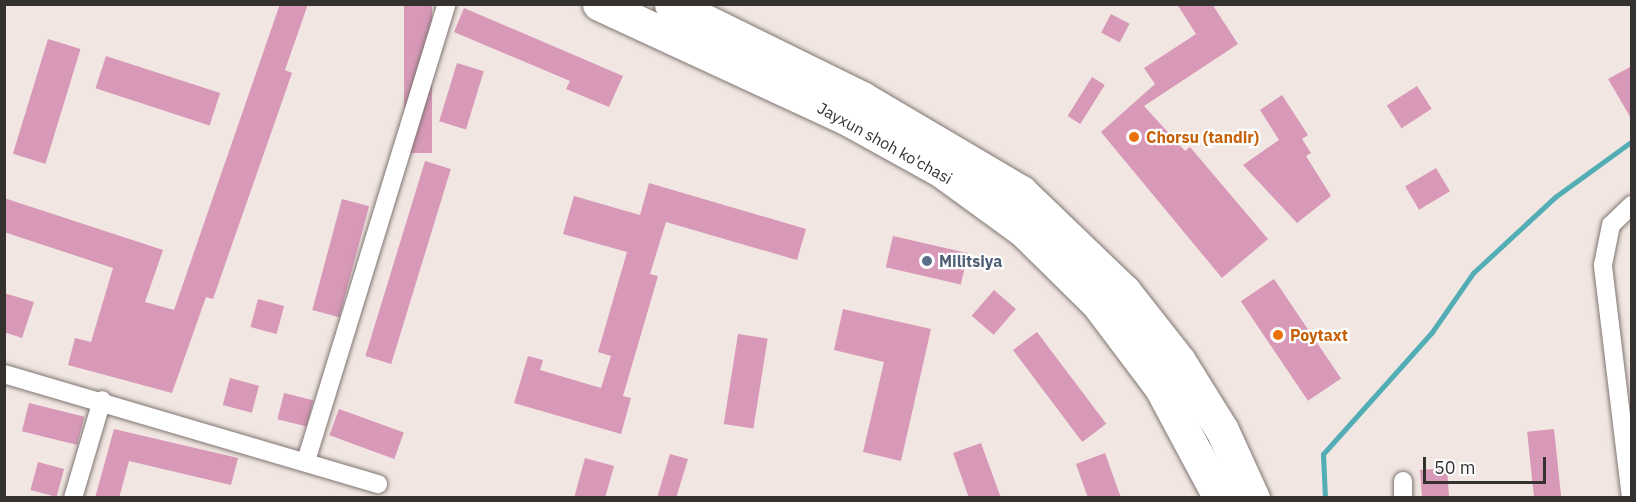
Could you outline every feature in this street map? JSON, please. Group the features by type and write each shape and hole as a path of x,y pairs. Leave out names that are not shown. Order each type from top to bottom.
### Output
{"highway":[{"name":"Jayxun shoh ko'chasi","path":"599,4 846,118 940,170 1023,230 1098,304 1161,388 1220,498"},
{"name":"Jayxun shoh ko'chasi","path":"671,4 862,98 1022,192 1124,291 1179,361 1222,430 1253,498"}],"street":[{"path":"306,461 447,4"},
{"path":"1631,496 1603,265 1611,225 1632,205"},
{"path":"1611,225 1632,228"},
{"path":"4,374 102,400 378,484"},
{"path":"73,498 102,400"}],"building":[{"path":"280,4 308,4 285,70 292,73 213,299 206,297 172,393 68,365 75,338 91,342 113,268 4,232 4,198 163,250 145,302 174,310"},
{"path":"404,4 432,4 432,153 404,153"},
{"path":"1177,4 1212,4 1238,44 1144,106 1185,151 1190,147 1268,239 1222,278 1101,132 1155,84 1144,68 1196,34"},
{"path":"464,8 623,76 609,107 566,89 570,81 454,32"},
{"path":"1111,14 1130,24 1120,42 1101,33"},
{"path":"48,39 81,49 45,164 13,154"},
{"path":"106,56 220,93 210,125 95,88"},
{"path":"457,63 484,71 466,130 439,121"},
{"path":"1632,66 1632,120 1608,79"},
{"path":"1092,77 1105,85 1080,124 1068,116"},
{"path":"1417,86 1432,109 1402,128 1387,106"},
{"path":"1282,95 1308,135 1302,139 1311,153 1306,156 1331,196 1297,223 1243,165 1279,140 1260,110"},
{"path":"425,161 451,169 391,364 365,356"},
{"path":"1436,168 1450,191 1419,210 1405,187"},
{"path":"649,183 806,229 797,260 666,222 650,274 658,276 623,396 631,398 621,434 514,403 528,356 543,360 540,370 601,388 611,356 598,352 627,252 563,234 574,196 640,215"},
{"path":"342,199 369,206 339,317 312,310"},
{"name":"Militsiya","path":"893,236 968,253 961,285 886,267"},
{"path":"1274,279 1341,378 1308,401 1241,301"},
{"path":"994,290 1016,309 994,335 972,316"},
{"path":"4,293 34,302 22,338 4,332"},
{"path":"258,299 284,306 277,334 250,327"},
{"path":"843,309 931,329 901,461 863,452 884,362 834,350"},
{"path":"1037,332 1106,424 1082,442 1013,350"},
{"path":"738,334 768,339 753,429 724,424"},
{"path":"230,378 259,386 252,413 223,405"},
{"path":"284,393 313,400 307,426 277,419"},
{"path":"29,403 84,417 77,445 22,431"},
{"path":"339,409 404,433 394,459 329,435"},
{"path":"114,429 238,458 231,485 129,461 119,498 95,498"},
{"path":"1554,429 1561,498 1534,498 1527,432"},
{"path":"981,443 1001,498 969,498 953,453"},
{"path":"1105,453 1121,498 1088,498 1076,464"},
{"path":"670,454 688,459 676,498 657,498"},
{"path":"585,458 614,466 605,498 574,498"},
{"path":"38,462 64,469 57,497 30,490"},
{"path":"1447,468 1449,498 1422,498 1420,470"}],"waterway":[{"path":"1325,498 1323,454 1432,332 1473,273 1555,197 1632,141"}],"place":[{"name":"Chorsu (tandir)","path":"1134,137"},
{"name":"Militsiya","path":"927,261"},
{"name":"Poytaxt","path":"1278,335"}]}
